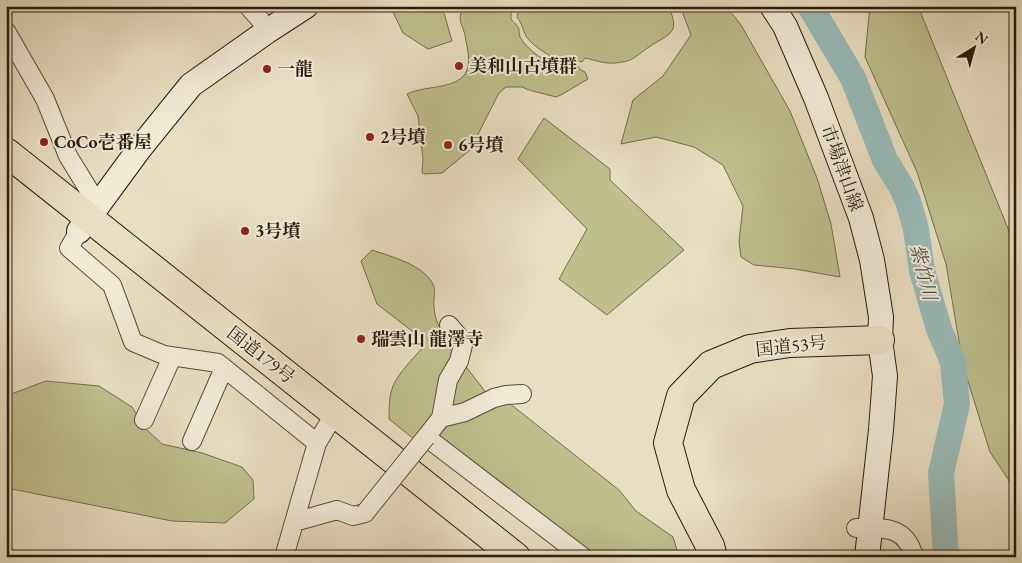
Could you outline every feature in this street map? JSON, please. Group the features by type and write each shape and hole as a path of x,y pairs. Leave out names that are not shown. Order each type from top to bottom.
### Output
{"highway":[{"name":"国道179号","path":"6,152 88,218 326,428 488,557"},
{"name":"国道179号","path":"6,172 88,218"},
{"name":"国道53号","path":"714,557 681,490 668,443 681,396 711,365 750,349 790,343 880,340"},
{"name":"国道179号","path":"326,428 516,557"}],"main road":[{"path":"88,218 191,84 306,6"},
{"name":"市場津山線","path":"772,6 785,26 816,98 861,218 872,260 879,299 881,317 880,340 885,376 881,430 863,528 853,557"},
{"name":"市場津山線","path":"863,528 867,557"}],"street":[{"path":"248,6 269,30"},
{"path":"6,31 45,99 68,156 88,218 69,248 112,285 132,342 164,356 218,363 326,428 284,557"},
{"path":"294,522 337,510 353,516 365,513 441,418 448,380 459,361 463,345 461,339 449,325"},
{"path":"144,420 172,357"},
{"path":"192,441 224,368"},
{"path":"441,418 465,412 494,398 522,394"},
{"path":"426,437 583,557"},
{"path":"863,528 891,528 904,537 912,549 914,557"}],"green space":[{"path":"390,6 442,6 452,41 428,49 403,33"},
{"path":"465,6 511,6 513,9 511,19 519,29 520,37 527,47 549,62 562,66 579,67 579,69 585,72 588,79 556,97 522,87 506,87 499,93 470,150 442,173 424,174 422,173 423,159 418,116 407,94 413,91 447,85 461,79 465,74 468,65 468,55 460,19"},
{"path":"518,6 668,6 674,22 671,32 667,36 627,61 607,63 585,58 582,62 562,61 545,53 527,38 517,17"},
{"path":"680,6 726,6 741,25 790,111 817,178 831,224 840,277 795,269 754,265 741,257 739,241 743,206 723,165 694,147 656,137 621,144 633,100 663,76 691,35"},
{"path":"870,6 918,6 1016,252 1016,491 990,452 963,365 946,264 917,172 865,57"},
{"path":"544,118 610,169 610,180 684,250 607,315 559,279 587,229 518,159"},
{"path":"372,250 406,262 422,271 428,277 434,286 434,307 438,325 455,349 443,377 437,413 415,440 389,419 389,402 392,390 402,371 423,347 415,340 416,334 377,304 361,261"},
{"name":"瑞雲山 龍澤寺","path":"464,364 487,394 448,411 452,381"},
{"path":"46,381 99,386 132,407 145,428 162,444 202,453 242,467 253,480 254,499 225,523 172,521 7,488 6,396"},
{"path":"504,399 619,490 636,511 673,537 679,557 589,557 431,436 441,423"}],"waterway":[{"name":"紫竹川","path":"810,6 853,78 885,160 908,201 916,229 922,271 939,329 953,362 957,404 941,473 946,557"}],"place":[{"name":"美和山古墳群","path":"459,66"},
{"name":"一龍","path":"267,69"},
{"name":"2号墳","path":"370,137"},
{"name":"CoCo壱番屋","path":"44,142"},
{"name":"6号墳","path":"448,145"},
{"name":"3号墳","path":"245,231"},
{"name":"瑞雲山 龍澤寺","path":"361,339"}]}
